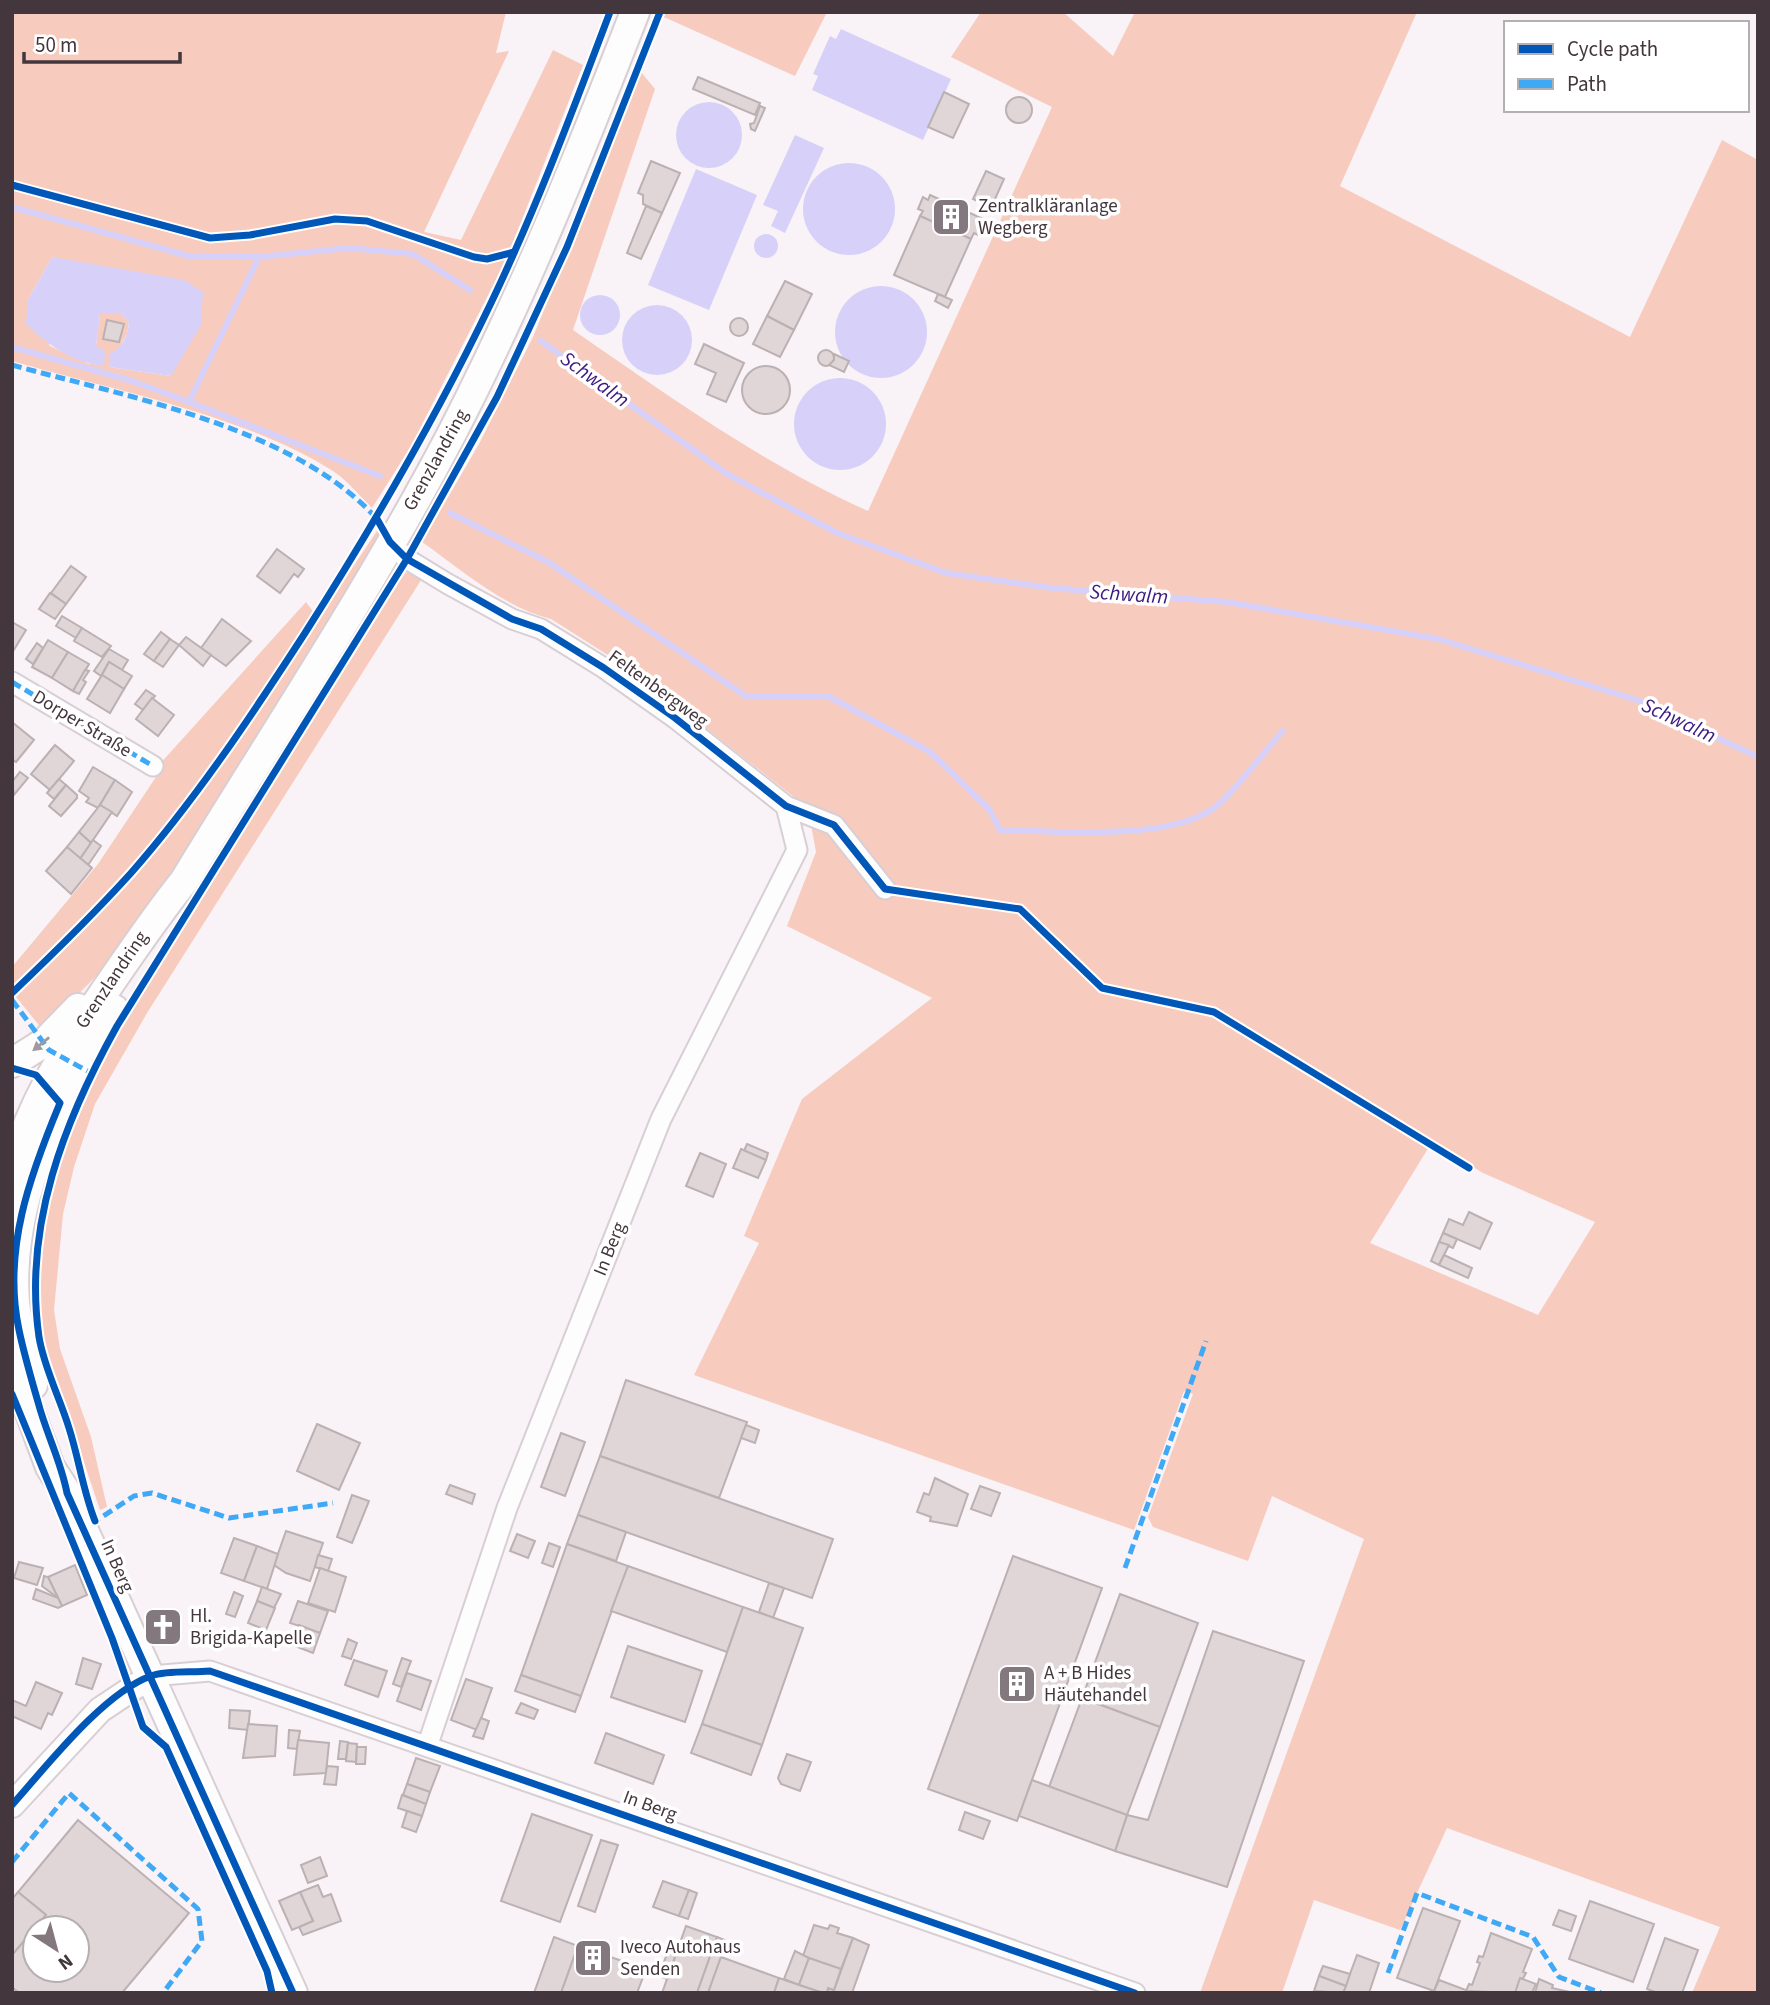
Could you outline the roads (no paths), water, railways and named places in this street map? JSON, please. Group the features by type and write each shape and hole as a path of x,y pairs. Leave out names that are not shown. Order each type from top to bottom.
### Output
{"main road":[{"name":"Grenzlandring","path":"39,1098 125,962 184,881 390,542 450,436 528,278 635,12"},
{"name":"Grenzlandring","path":"39,1098 173,908 184,881"},
{"path":"12,1065 45,1042 125,962"},
{"path":"12,1065 36,1075 39,1098 20,1141 12,1172"},
{"name":"In Berg","path":"39,1098 22,1206 15,1270 15,1301 18,1329 39,1406 63,1470 67,1493"},
{"name":"In Berg","path":"12,1364 50,1468 67,1493 293,1993"}],"street":[{"name":"Feltenbergweg","path":"390,542 407,559 438,578 512,619 541,629 604,668 675,718 786,806 834,825 885,889"},
{"name":"Dorper Straße","path":"12,682 153,766"},
{"name":"In Berg","path":"428,1744 507,1508 661,1119 797,850 786,806"},
{"name":"In Berg","path":"151,1676 210,1671 428,1744 1135,1993"},
{"path":"12,1805 100,1710 151,1676"}],"waterway":[{"name":"Schwalm","path":"12,207 192,257 259,257 348,248 413,254 470,290"},
{"path":"259,257 189,402 380,476"},
{"name":"Schwalm","path":"541,341 727,474 837,533 946,573 1052,588 1227,602 1438,639 1637,700 1758,757"},
{"path":"12,347 132,381 189,402"},
{"path":"450,513 548,562 747,697 828,696 930,752 989,809 1000,830 1109,832 1166,826 1190,820 1219,804 1283,731"}],"place":[{"name":"Zentralkläranlage Wegberg","path":"951,217"},
{"name":"Hl. Brigida-Kapelle","path":"163,1627"},
{"name":"A + B Hides Häutehandel","path":"1017,1684"},
{"name":"Iveco Autohaus Senden","path":"593,1958"}]}
